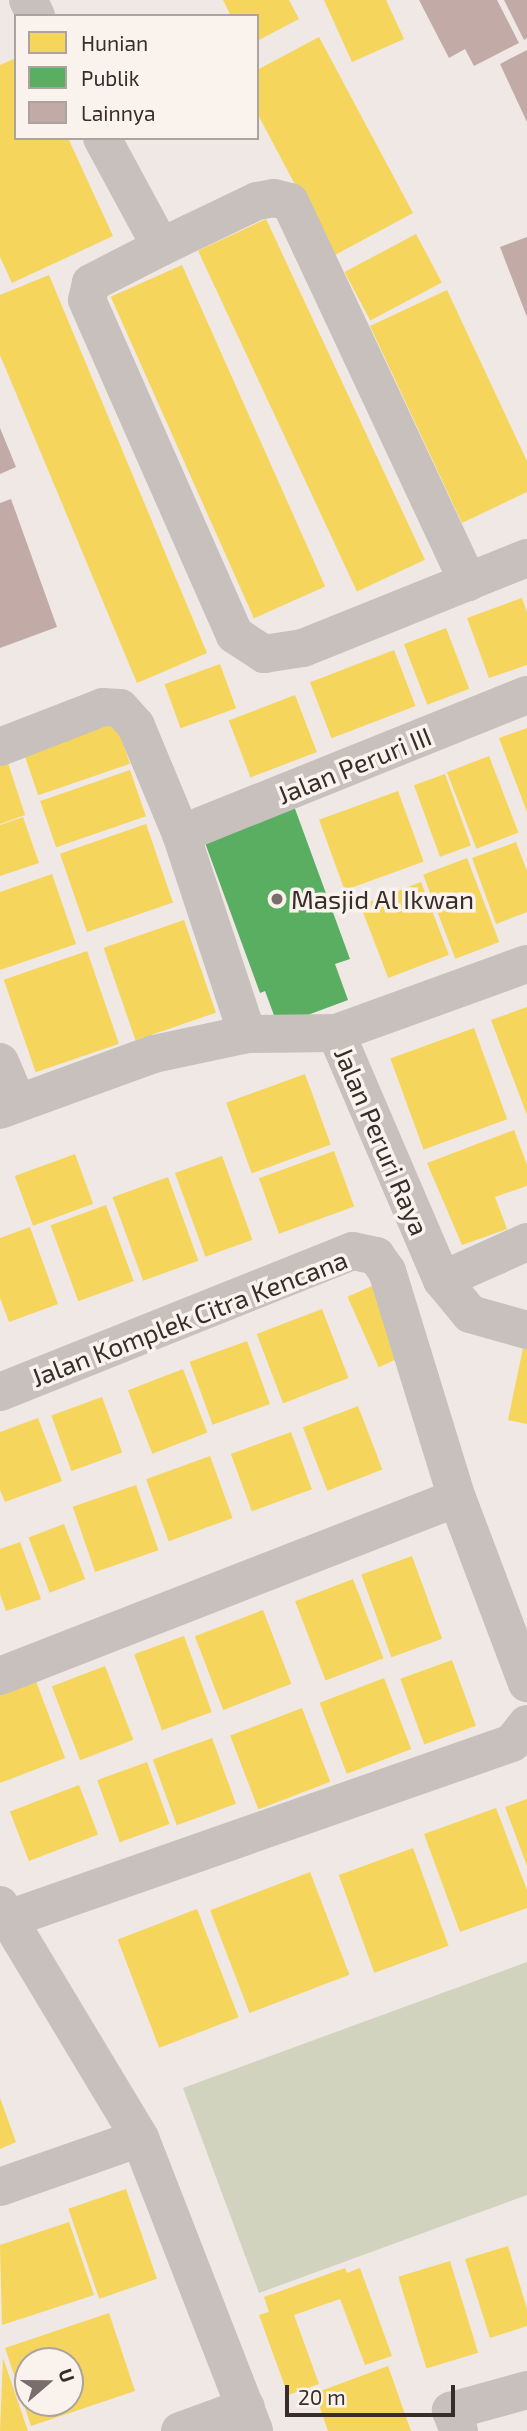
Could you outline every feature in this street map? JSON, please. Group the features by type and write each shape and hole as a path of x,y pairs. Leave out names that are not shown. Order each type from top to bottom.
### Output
{"street":[{"path":"103,140 161,247"},
{"path":"468,582 290,202 274,198 257,201 91,283 87,300 235,635 264,654 303,648 468,582 527,558"},
{"name":"Jalan Peruri III","path":"181,834 527,695"},
{"path":"0,747 103,707 120,708 136,726 181,834 247,1034"},
{"path":"336,1033 527,964"},
{"name":"Jalan Peruri Raya","path":"9,1106 154,1054 247,1034 336,1033 442,1280 470,1314 527,1330"},
{"path":"0,1062 9,1106"},
{"path":"442,1280 527,1242"},
{"name":"Jalan Komplek Citra Kencana","path":"0,1392 353,1251 376,1256 387,1271 457,1498 527,1683"},
{"path":"0,1676 457,1498"},
{"path":"180,2431 250,2419 140,2138 3,1916 512,1743 527,1724"},
{"path":"0,2188 140,2138"},
{"path":"459,2431 451,2411 527,2390"}],"green space":[{"path":"527,1962 527,2195 259,2293 183,2088"}],"building: Hunian":[{"path":"223,0 289,0 299,19 259,40 259,14 230,14"},
{"path":"324,0 386,0 404,39 352,62"},
{"path":"319,37 413,213 333,256 259,117 259,69"},
{"path":"14,59 14,140 69,140 113,236 12,283 0,257 0,65"},
{"path":"266,219 425,560 357,591 198,251"},
{"path":"416,234 442,283 370,321 344,272"},
{"path":"182,265 325,587 254,618 111,297"},
{"path":"49,275 207,653 137,683 0,355 0,295"},
{"path":"447,290 527,461 527,492 462,523 370,326"},
{"path":"522,598 527,612 527,665 489,678 467,618"},
{"path":"446,628 469,689 427,705 404,644"},
{"path":"394,650 416,706 331,738 310,682"},
{"path":"220,664 236,708 181,728 165,684"},
{"path":"295,695 317,752 251,777 229,720"},
{"path":"116,723 130,764 38,795 24,755"},
{"path":"527,728 527,812 499,738"},
{"path":"489,756 518,833 476,849 447,772"},
{"path":"8,763 25,815 0,824 0,766"},
{"path":"130,770 146,816 56,847 40,801"},
{"path":"445,774 471,845 440,857 414,785"},
{"path":"398,791 424,861 345,890 319,820"},
{"path":"23,817 39,863 0,876 0,825"},
{"path":"146,824 173,902 87,932 60,854"},
{"path":"516,842 527,871 527,912 496,924 472,858"},
{"path":"467,858 499,942 455,959 423,875"},
{"path":"52,874 76,944 0,970 0,892"},
{"path":"421,882 449,955 388,978 360,905"},
{"path":"184,920 216,1013 136,1040 104,948"},
{"path":"87,951 119,1044 36,1072 4,980"},
{"path":"527,1007 527,1115 491,1020"},
{"path":"474,1028 507,1119 424,1150 390,1058"},
{"path":"305,1074 331,1144 252,1173 226,1103"},
{"path":"514,1130 527,1165 527,1186 495,1197 507,1229 462,1245 427,1163"},
{"path":"334,1151 354,1206 279,1234 259,1178"},
{"path":"75,1154 93,1204 33,1226 15,1176"},
{"path":"222,1156 252,1240 205,1257 175,1173"},
{"path":"168,1177 198,1261 143,1281 113,1197"},
{"path":"106,1205 134,1281 78,1301 51,1225"},
{"path":"30,1227 58,1304 9,1322 0,1298 0,1238"},
{"path":"374,1285 405,1355 379,1367 348,1297"},
{"path":"322,1309 349,1378 283,1403 257,1334"},
{"path":"247,1341 270,1404 213,1425 190,1362"},
{"path":"523,1348 527,1349 527,1424 508,1420"},
{"path":"183,1369 207,1432 152,1454 128,1390"},
{"path":"102,1397 122,1452 71,1471 51,1415"},
{"path":"358,1406 382,1469 327,1491 303,1427"},
{"path":"38,1418 62,1481 5,1502 0,1490 0,1432"},
{"path":"291,1432 312,1489 252,1511 231,1454"},
{"path":"210,1456 233,1518 169,1541 146,1479"},
{"path":"136,1485 158,1550 95,1572 73,1507"},
{"path":"64,1524 85,1579 50,1593 29,1538"},
{"path":"20,1542 41,1599 6,1611 0,1594 0,1549"},
{"path":"412,1556 442,1639 391,1657 361,1574"},
{"path":"353,1579 383,1658 326,1681 295,1601"},
{"path":"263,1610 291,1684 223,1710 195,1636"},
{"path":"184,1636 212,1712 162,1730 134,1654"},
{"path":"452,1660 476,1726 424,1745 400,1679"},
{"path":"105,1666 133,1740 80,1760 52,1686"},
{"path":"34,1676 65,1758 0,1783 0,1689"},
{"path":"384,1678 411,1749 347,1774 320,1703"},
{"path":"302,1708 330,1782 258,1809 230,1736"},
{"path":"212,1738 236,1804 177,1825 153,1760"},
{"path":"147,1762 170,1824 120,1842 97,1780"},
{"path":"79,1785 98,1834 29,1861 10,1812"},
{"path":"527,1799 527,1866 505,1807"},
{"path":"496,1808 527,1890 527,1908 460,1932 424,1834"},
{"path":"413,1848 449,1946 374,1973 339,1875"},
{"path":"310,1872 349,1975 250,2013 210,1910"},
{"path":"197,1909 239,2017 159,2048 118,1939"},
{"path":"0,2098 16,2142 0,2149"},
{"path":"126,2189 157,2279 99,2299 68,2209"},
{"path":"69,2222 94,2295 2,2325 0,2245"},
{"path":"508,2246 527,2309 527,2326 490,2338 465,2259"},
{"path":"450,2261 478,2353 426,2369 398,2277"},
{"path":"345,2268 347,2273 360,2268 392,2356 365,2365 340,2299 294,2315 319,2384 288,2395 259,2315 269,2312 264,2297"},
{"path":"109,2313 135,2391 84,2408 84,2347 14,2347 14,2375 5,2348"},
{"path":"3,2358 14,2390 14,2417 23,2417 28,2431 0,2431"},
{"path":"388,2366 411,2431 328,2431 315,2393"},
{"path":"28,2417 58,2417 31,2426"}],"building: Publik":[{"name":"Masjid Al Ikwan","path":"294,806 350,959 335,964 348,1000 278,1026 265,991 260,993 204,840"}],"building: Lainnya":[{"path":"419,0 497,0 519,43 474,66 465,49 449,58"},
{"path":"504,0 527,0 527,38 524,40"},
{"path":"527,50 527,122 500,64"},
{"path":"527,237 527,317 500,247"},
{"path":"0,428 16,467 0,474"},
{"path":"11,499 57,627 0,648 0,503"}],"place":[{"name":"Masjid Al Ikwan","path":"277,899"}]}
